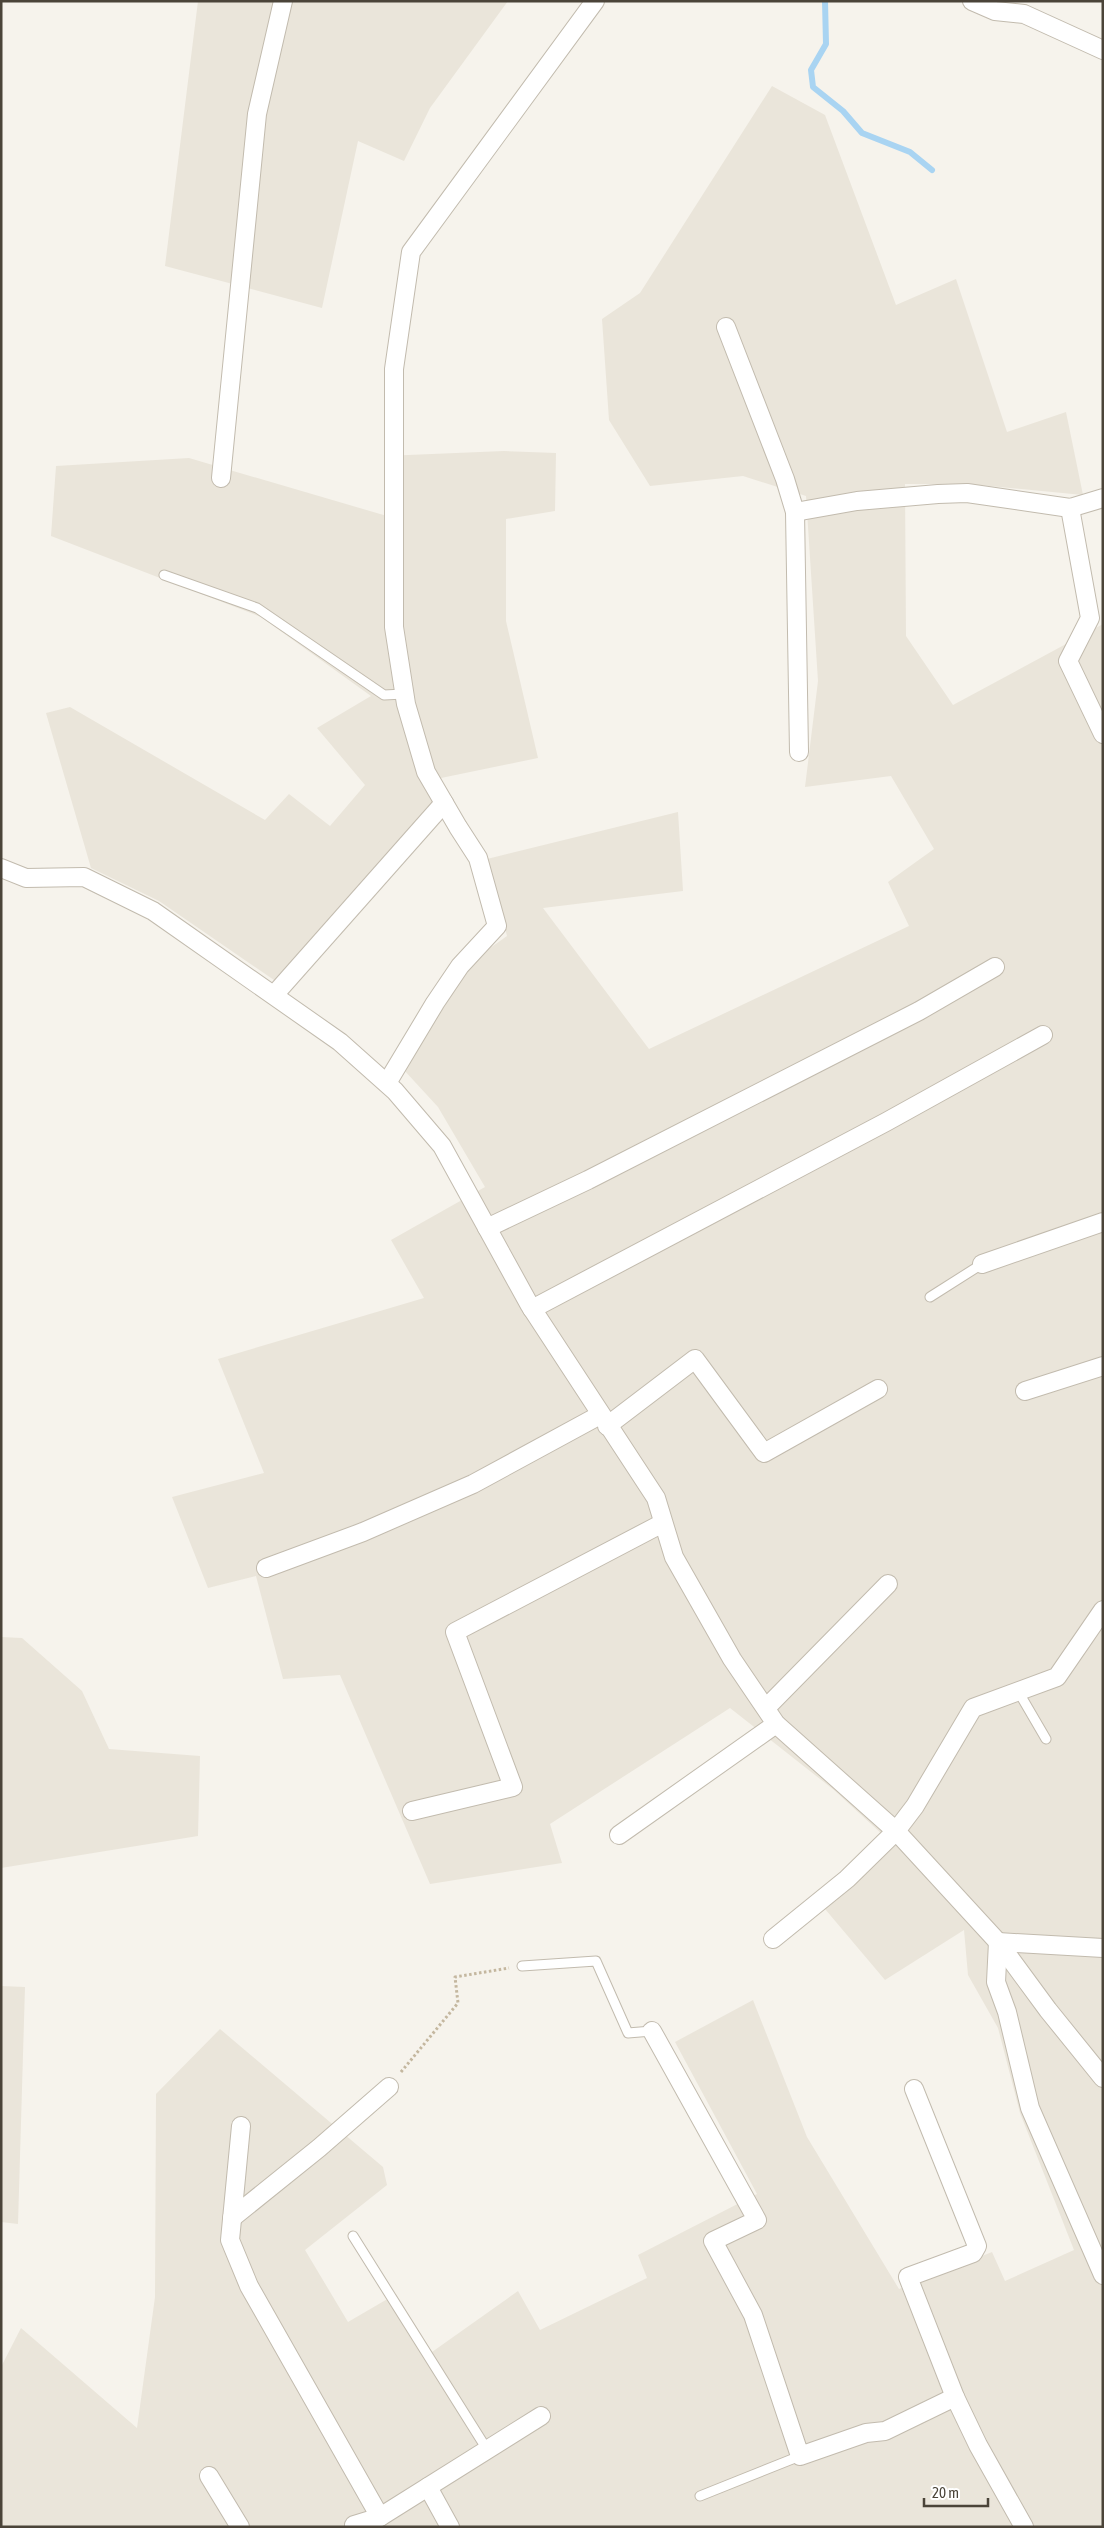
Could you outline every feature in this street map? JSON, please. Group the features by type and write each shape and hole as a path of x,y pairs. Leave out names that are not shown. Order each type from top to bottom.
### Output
{"street":[{"path":"221,478 257,114 283,1"},
{"path":"387,1083 450,981 497,926 478,858 426,772 404,694 394,627 394,369 411,252 595,1"},
{"path":"972,1 995,11 1024,14 1103,50"},
{"path":"726,327 785,479 795,512 799,752"},
{"path":"795,512 857,501 967,493 1070,508 1103,498"},
{"path":"1070,508 1090,618 1068,660 1103,734"},
{"path":"274,995 444,803"},
{"path":"1,868 26,878 84,877 153,912 340,1042 396,1090 442,1146 532,1309 656,1498 674,1557 732,1659 776,1724 896,1831 998,1942 1048,2010 1103,2078"},
{"path":"487,1228 588,1180 919,1011 995,967"},
{"path":"532,1309 886,1122 1043,1034"},
{"path":"982,1264 1103,1222"},
{"path":"266,1568 363,1532 473,1484 604,1421 694,1359 764,1452 878,1389"},
{"path":"1025,1391 1103,1366"},
{"path":"412,1811 513,1787 455,1632 664,1523"},
{"path":"766,1708 888,1584"},
{"path":"773,1939 848,1879 896,1831 915,1806 973,1708 1057,1677 1103,1610"},
{"path":"619,1835 776,1724"},
{"path":"998,1942 1103,1948"},
{"path":"998,1942 996,1982 1007,2012 1030,2108 1103,2275"},
{"path":"652,2031 757,2220 713,2241 753,2315 800,2456 866,2433 886,2431 955,2397"},
{"path":"232,2218 320,2148 389,2087"},
{"path":"914,2089 977,2246 973,2252 908,2277 955,2397 978,2445 1024,2527"},
{"path":"241,2126 230,2240 249,2286 380,2517"},
{"path":"355,2527 354,2525 380,2517 541,2416"},
{"path":"209,2476 240,2527"},
{"path":"428,2487 450,2527"}],"lane":[{"path":"164,575 257,608 384,695 404,694"},
{"path":"930,1297 982,1264"},
{"path":"1018,1691 1046,1739"},
{"path":"522,1966 596,1961 628,2033 652,2031"},
{"path":"353,2236 488,2450"},
{"path":"700,2496 800,2456"}],"path":[{"path":"389,2087 458,2003 455,1977 522,1966"}],"shaded area":[{"path":"198,1 508,1 430,108 404,161 358,141 322,308 165,266"},
{"path":"772,86 825,115 896,305 956,279 1007,432 1066,412 1083,495 969,484 905,484 906,636 953,705 1103,624 1103,2527 1,2527 1,2367 21,2328 137,2428 155,2297 156,2094 220,2029 383,2167 387,2185 305,2250 348,2322 396,2294 432,2352 518,2291 540,2330 647,2278 638,2255 757,2194 675,2042 753,2000 807,2137 899,2289 992,2252 1005,2281 1074,2250 1020,2113 998,2028 968,1975 964,1930 885,1980 825,1909 895,1846 834,1790 730,1708 550,1824 562,1863 430,1884 340,1675 283,1679 256,1576 208,1588 172,1497 264,1473 218,1359 424,1298 391,1240 485,1187 438,1107 403,1069 476,958 507,936 487,859 678,812 683,891 543,908 649,1049 909,926 888,882 934,849 891,776 805,787 818,681 806,496 743,476 650,486 609,420 602,319 640,293"},
{"path":"504,451 556,453 555,511 506,519 506,621 538,758 441,778 449,809 290,991 159,901 91,868 46,713 70,707 265,820 289,794 330,826 365,785 317,728 371,696 261,617 51,536 56,466 189,458 404,521 384,456"},
{"path":"1,1637 22,1638 82,1691 109,1749 200,1756 198,1836 1,1868"},
{"path":"1,1986 25,1987 18,2224 1,2222"}],"waterway":[{"path":"825,1 826,44 811,70 813,87 843,111 862,133 910,152 932,170"}]}
